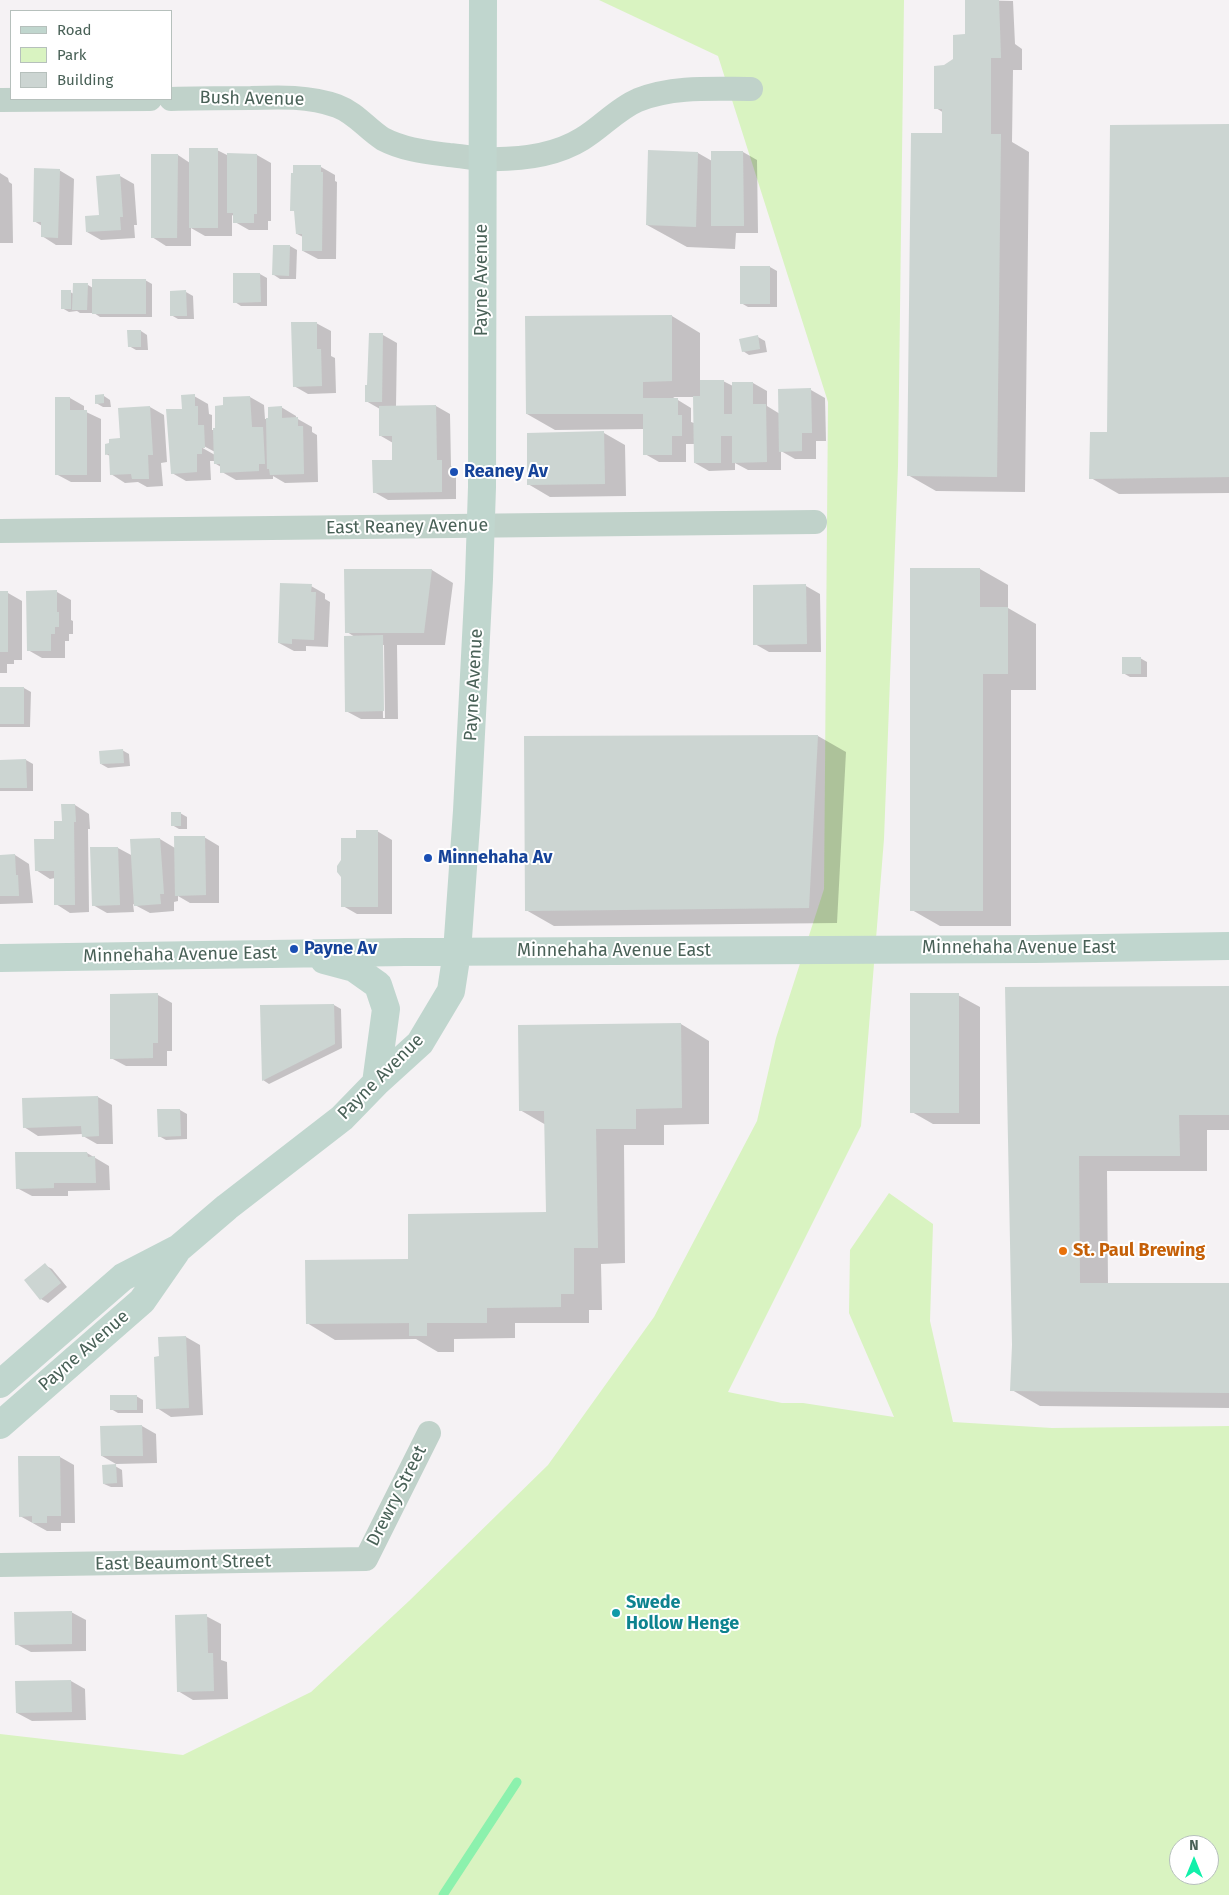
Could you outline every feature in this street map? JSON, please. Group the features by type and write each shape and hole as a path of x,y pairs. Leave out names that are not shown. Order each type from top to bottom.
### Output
{"street":[{"name":"Payne Avenue","path":"1,1381 123,1277 179,1248 227,1207 342,1118 376,1083 420,1043 452,991 458,952 467,811 480,526 483,0"},
{"name":"Bush Avenue","path":"172,98 288,97 315,100 339,107 358,118 382,138 402,147 482,159 525,157 568,146 583,139 618,112 637,101 657,94 682,90 751,89"},
{"name":"East Reaney Avenue","path":"0,531 815,522"},
{"name":"Minnehaha Avenue East","path":"0,958 298,953 1229,946"},
{"path":"298,953 354,968 378,985 386,1009 376,1083"},
{"name":"Payne Avenue","path":"0,1425 142,1301 179,1248"},
{"name":"Drewry Street","path":"366,1559 429,1433"},
{"name":"East Beaumont Street","path":"0,1565 366,1559"}],"green space":[{"path":"599,0 904,0 898,466 884,839 861,1126 728,1392 782,1403 803,1403 894,1417 849,1313 850,1250 889,1193 933,1224 930,1321 953,1422 1052,1428 1229,1426 1229,1895 0,1895 0,1734 183,1755 311,1692 409,1601 548,1465 654,1317 757,1121 776,1038 824,889 828,402 718,56"}],"building":[{"path":"965,0 999,0 1001,58 991,58 991,134 1001,134 997,477 907,476 911,133 942,133 942,109 934,109 934,66 944,65 953,59 953,35 965,34"},
{"path":"1229,124 1229,477 1089,479 1090,432 1107,432 1110,125"},
{"path":"189,148 218,148 218,228 189,228"},
{"path":"648,150 698,152 696,227 646,225"},
{"path":"711,151 743,151 744,226 711,226"},
{"path":"227,153 257,154 257,214 254,214 254,223 233,223 233,213 227,213"},
{"path":"151,154 178,154 177,238 151,238"},
{"path":"293,165 321,165 321,172 323,172 322,251 302,251 302,234 296,234 294,211 290,211"},
{"path":"34,168 60,169 58,238 41,237 41,222 33,222"},
{"path":"120,174 123,217 120,217 121,230 86,232 85,216 99,215 96,176"},
{"path":"273,245 290,245 289,276 272,275"},
{"path":"740,266 770,266 770,304 740,304"},
{"path":"233,273 260,273 261,302 233,303"},
{"path":"92,279 146,279 146,314 92,314"},
{"path":"73,283 88,283 87,310 72,310"},
{"path":"61,290 71,290 71,309 61,309"},
{"path":"186,290 187,316 170,316 170,291"},
{"path":"672,315 672,381 643,382 643,398 678,398 678,415 682,415 682,436 672,436 672,455 643,455 643,414 526,414 525,316"},
{"path":"291,322 317,322 317,349 321,349 322,386 293,387"},
{"path":"127,330 141,330 141,347 128,347"},
{"path":"369,333 383,333 382,402 365,402"},
{"path":"758,335 760,349 742,352 739,339"},
{"path":"700,380 724,380 724,414 732,414 732,382 753,382 753,404 766,404 767,462 732,463 732,436 721,436 721,463 694,463 693,396 700,396"},
{"path":"811,388 812,433 802,433 802,451 779,452 778,389"},
{"path":"104,394 104,403 95,404 95,395"},
{"path":"195,394 195,406 198,406 198,425 204,425 205,448 202,448 202,454 197,454 197,472 171,474 166,409 182,409 181,395"},
{"path":"250,396 252,427 263,427 265,464 259,464 259,471 220,473 220,464 214,464 213,428 215,428 215,406 223,405 223,397"},
{"path":"55,397 70,397 70,410 87,410 87,475 55,475"},
{"path":"436,405 437,460 442,460 442,492 373,493 372,460 392,460 392,436 379,436 379,406"},
{"path":"150,406 153,455 148,455 149,479 132,479 131,474 110,475 109,454 105,455 105,444 109,443 109,439 120,438 118,408"},
{"path":"282,406 282,418 298,417 298,426 303,426 304,474 270,475 269,469 267,469 266,418 268,418 268,407"},
{"path":"604,431 605,484 527,485 527,433"},
{"path":"910,568 980,568 980,607 1008,607 1008,674 983,674 983,911 910,911"},
{"path":"344,569 432,569 424,633 345,633"},
{"path":"280,583 312,584 311,592 316,592 314,640 292,639 292,644 278,643"},
{"path":"806,584 807,644 753,645 753,585"},
{"path":"57,590 59,627 55,627 55,634 51,634 51,651 27,651 26,591"},
{"path":"0,591 8,591 8,652 0,652"},
{"path":"383,635 384,711 345,712 344,636"},
{"path":"1122,657 1141,657 1141,674 1122,674"},
{"path":"0,687 24,687 24,724 0,724"},
{"path":"818,735 809,908 525,911 524,736"},
{"path":"123,749 124,763 100,764 99,751"},
{"path":"26,759 27,788 0,788 0,760"},
{"path":"61,804 75,804 75,905 54,905 54,871 35,871 34,839 54,839 54,821 62,821"},
{"path":"171,812 181,812 181,826 171,826"},
{"path":"356,830 378,830 378,907 341,907 341,877 337,872 337,866 341,860 341,838 356,838"},
{"path":"174,836 205,836 206,895 175,896"},
{"path":"160,838 164,894 160,894 161,904 134,906 130,839"},
{"path":"90,847 118,847 120,905 92,906"},
{"path":"15,854 19,896 0,896 0,855"},
{"path":"1229,986 1229,1115 1179,1115 1180,1156 1079,1156 1080,1283 1229,1283 1229,1393 1010,1391 1012,1345 1005,987"},
{"path":"158,993 158,1043 153,1043 153,1058 110,1059 110,994"},
{"path":"910,993 959,993 959,1113 910,1113"},
{"path":"334,1004 335,1044 262,1081 260,1005"},
{"path":"681,1023 682,1108 636,1109 636,1129 596,1129 598,1248 574,1248 574,1294 561,1294 561,1307 487,1308 487,1323 427,1323 427,1336 409,1336 409,1323 306,1324 305,1260 408,1259 408,1214 546,1212 544,1111 519,1111 518,1025"},
{"path":"98,1096 99,1136 82,1137 81,1126 23,1128 22,1098"},
{"path":"157,1109 180,1109 181,1136 158,1137"},
{"path":"15,1152 87,1152 88,1157 95,1156 96,1183 54,1183 54,1188 16,1189"},
{"path":"45,1263 61,1283 40,1300 24,1280"},
{"path":"186,1336 189,1408 156,1409 154,1357 159,1356 158,1337"},
{"path":"110,1395 137,1395 137,1410 110,1410"},
{"path":"142,1425 143,1456 101,1456 100,1426"},
{"path":"18,1456 60,1456 61,1516 47,1516 47,1523 32,1523 32,1516 19,1517"},
{"path":"116,1464 117,1483 103,1484 102,1465"},
{"path":"72,1611 72,1644 15,1645 14,1612"},
{"path":"207,1614 208,1653 213,1653 214,1691 177,1692 175,1615"},
{"path":"71,1680 72,1712 16,1713 15,1681"}],"waterway":[{"path":"443,1895 517,1782"}],"place":[{"name":"Reaney Av","path":"454,472"},
{"name":"Minnehaha Av","path":"428,858"},
{"name":"Payne Av","path":"294,949"},
{"name":"St. Paul Brewing","path":"1063,1251"},
{"name":"Swede Hollow Henge","path":"616,1613"}]}
